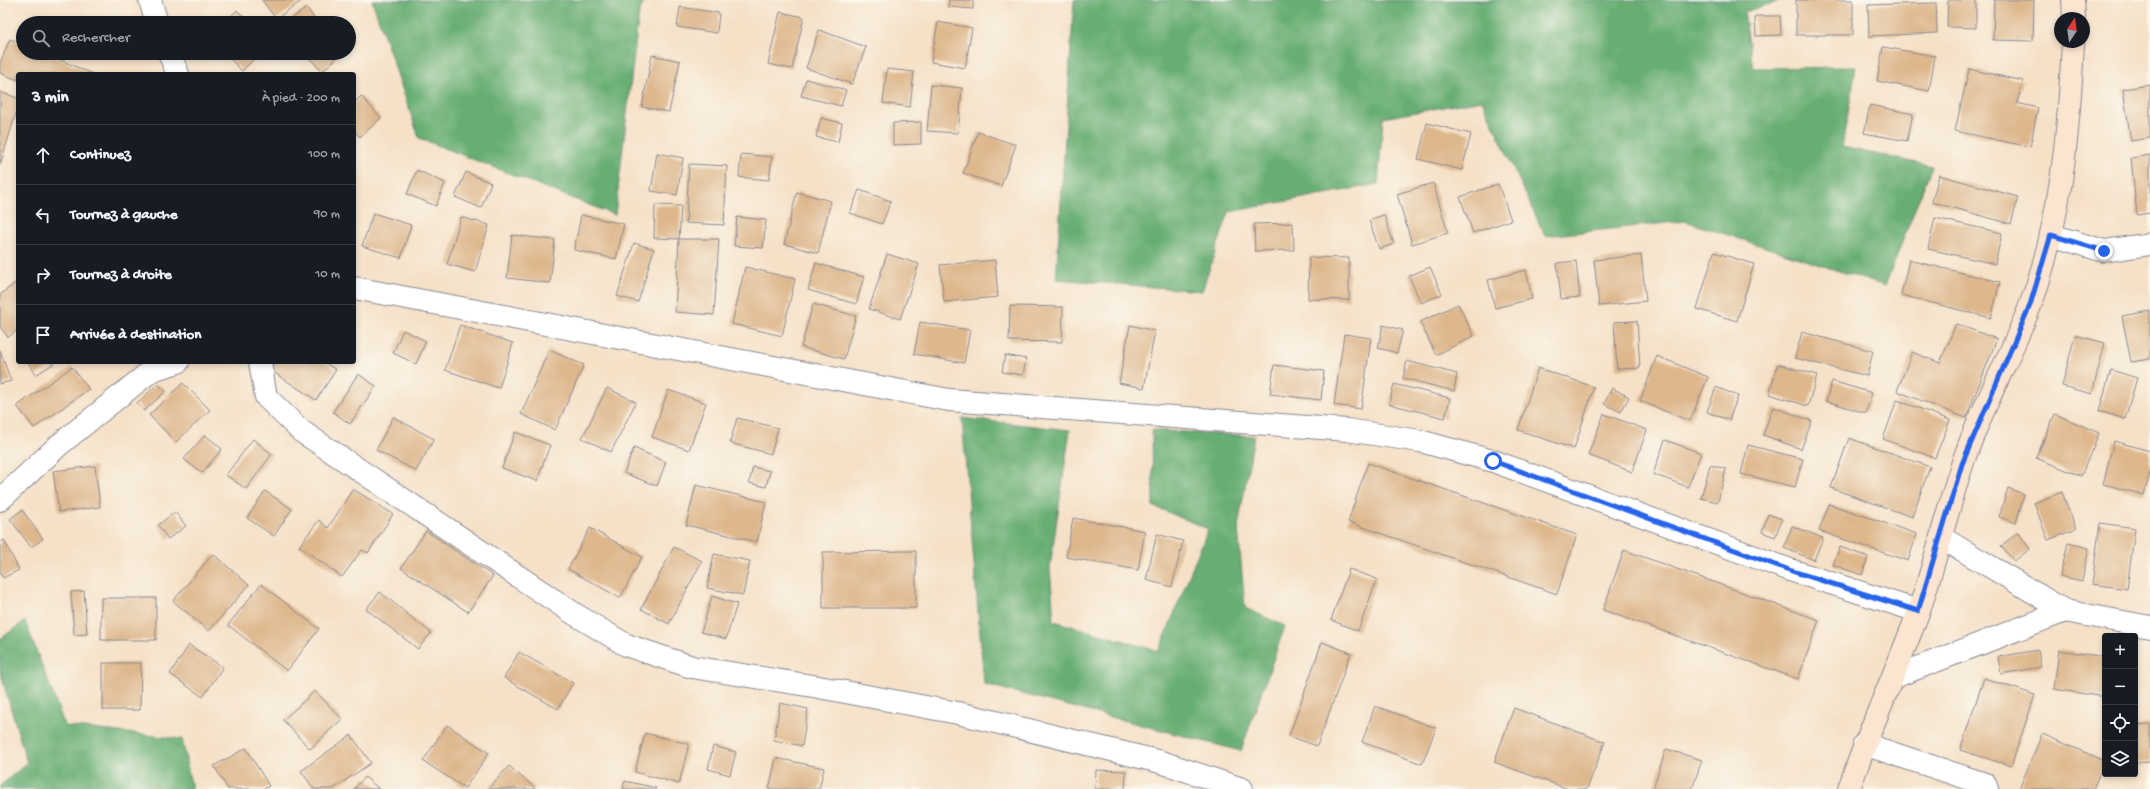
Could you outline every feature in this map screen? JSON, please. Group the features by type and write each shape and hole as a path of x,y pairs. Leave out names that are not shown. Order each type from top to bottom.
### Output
{"main road":[{"path":"2073,0 2074,12"},
{"path":"1849,789 1864,744 1894,677 1918,611 1942,538 1962,464 2030,305 2051,235 2070,97 2073,48"}],"street":[{"path":"150,0 155,16"},
{"path":"172,60 177,72"},
{"path":"2051,235 2104,251 2150,244"},
{"path":"356,288 949,400 1347,430 1420,441 1493,461 1792,571 1918,611"},
{"path":"0,500 59,445 152,370 172,364"},
{"path":"260,364 266,397 301,430 573,613 626,645 692,667 813,686 958,713 1161,762 1242,789"},
{"path":"1942,538 2065,611 2150,626"},
{"path":"1894,677 2065,611"},
{"path":"1864,744 1985,784 1987,789"}],"green space":[{"path":"372,0 645,0 639,12 615,215 419,138"},
{"path":"1074,0 1783,0 1744,12 1753,68 1856,67 1842,147 1932,166 1885,286 1685,221 1545,236 1482,100 1383,118 1378,184 1229,212 1202,291 1056,279"},
{"path":"962,418 1070,430 1050,567 1054,621 1159,651 1208,529 1153,506 1152,430 1254,436 1238,527 1245,608 1285,626 1241,751 984,684"},
{"path":"25,621 65,726 182,739 192,789 0,789 0,786 27,763 0,671 0,639"}],"building":[{"path":"262,0 299,0 300,2 280,16 274,16"},
{"path":"949,0 973,0 973,9 948,7"},
{"path":"1796,0 1853,0 1853,35 1796,35"},
{"path":"1948,0 1976,0 1976,28 1947,27"},
{"path":"1994,0 2034,0 2033,41 1993,40"},
{"path":"1936,3 1937,33 1869,36 1868,5"},
{"path":"680,7 719,13 717,33 677,27"},
{"path":"307,8 312,16 295,16"},
{"path":"237,10 243,16 231,16"},
{"path":"780,12 804,17 792,69 768,64"},
{"path":"1755,16 1780,16 1781,35 1756,36"},
{"path":"938,22 972,28 965,68 931,62"},
{"path":"819,30 866,47 852,84 806,68"},
{"path":"10,39 16,41 16,60 60,60 88,72 16,72 16,79 0,73 0,63"},
{"path":"1883,47 1935,56 1929,91 1877,81"},
{"path":"652,55 680,61 669,112 642,107"},
{"path":"231,60 253,60 242,71"},
{"path":"311,60 335,60 324,70 326,72 323,72"},
{"path":"887,69 914,72 910,107 883,103"},
{"path":"1969,69 2023,81 2017,103 2038,108 2030,147 1955,131"},
{"path":"806,79 846,90 841,106 801,96"},
{"path":"931,85 962,88 958,133 927,131"},
{"path":"2150,85 2150,138 2131,141 2123,89"},
{"path":"0,92 16,97 16,113 0,165"},
{"path":"361,96 381,118 360,137 356,132 356,101"},
{"path":"1870,105 1913,114 1907,141 1864,133"},
{"path":"821,118 842,123 838,142 816,137"},
{"path":"921,122 921,144 893,145 893,123"},
{"path":"1427,123 1471,134 1462,170 1418,159"},
{"path":"978,132 1016,145 1001,186 963,173"},
{"path":"657,153 683,158 677,195 651,191"},
{"path":"741,154 772,157 769,180 739,177"},
{"path":"2150,155 2150,213 2137,215 2131,158"},
{"path":"689,164 727,166 724,225 686,223"},
{"path":"417,170 445,183 436,206 407,194"},
{"path":"466,172 491,183 481,208 455,197"},
{"path":"1939,175 2018,197 2011,224 1932,202"},
{"path":"1433,183 1448,233 1412,244 1397,194"},
{"path":"1498,184 1511,220 1473,233 1460,197"},
{"path":"859,190 891,201 882,224 850,213"},
{"path":"797,192 831,201 818,253 784,244"},
{"path":"655,205 681,206 679,239 654,238"},
{"path":"373,213 411,225 401,258 362,246"},
{"path":"581,215 624,224 616,259 574,250"},
{"path":"1384,215 1394,244 1379,249 1369,220"},
{"path":"461,217 489,225 475,272 447,264"},
{"path":"737,217 766,220 763,248 734,246"},
{"path":"1935,218 2002,233 1995,264 1928,249"},
{"path":"1293,223 1294,250 1255,251 1254,224"},
{"path":"512,235 555,240 550,283 507,278"},
{"path":"679,239 719,239 714,315 675,312"},
{"path":"634,243 654,249 638,302 617,296"},
{"path":"1714,252 1754,264 1737,321 1697,309"},
{"path":"887,254 919,264 900,319 869,309"},
{"path":"1641,255 1646,301 1599,306 1594,260"},
{"path":"1309,257 1349,258 1349,300 1308,299"},
{"path":"995,260 998,297 944,302 940,265"},
{"path":"1909,260 2000,282 1991,318 1901,295"},
{"path":"1576,261 1580,297 1561,299 1557,263"},
{"path":"816,263 864,277 856,304 808,290"},
{"path":"745,267 795,279 782,336 732,324"},
{"path":"1430,267 1442,294 1421,303 1409,276"},
{"path":"1526,270 1532,299 1495,308 1488,280"},
{"path":"16,283 16,331 8,337 0,327 0,295"},
{"path":"813,304 856,316 844,359 801,347"},
{"path":"1458,304 1474,336 1436,355 1420,322"},
{"path":"1010,306 1063,307 1062,342 1009,341"},
{"path":"2150,311 2150,359 2131,362 2122,316"},
{"path":"1637,321 1640,368 1617,369 1614,322"},
{"path":"920,322 970,330 964,363 914,354"},
{"path":"1956,324 1997,339 1966,418 1897,391 1912,352 1940,363"},
{"path":"460,325 513,343 499,388 445,370"},
{"path":"1130,325 1155,331 1144,388 1119,383"},
{"path":"1383,325 1403,330 1397,353 1378,348"},
{"path":"403,330 426,341 416,364 393,353"},
{"path":"1802,332 1873,351 1867,376 1795,358"},
{"path":"1344,334 1371,338 1361,409 1334,405"},
{"path":"2075,335 2105,343 2092,394 2062,386"},
{"path":"0,350 11,381 0,384"},
{"path":"549,350 584,365 555,430 521,414"},
{"path":"1005,355 1026,359 1023,375 1002,372"},
{"path":"1657,356 1708,377 1690,421 1640,401"},
{"path":"1407,361 1457,374 1454,391 1403,378"},
{"path":"29,364 53,364 36,375"},
{"path":"274,364 327,364 336,370 316,400 270,370"},
{"path":"1778,364 1817,375 1808,406 1769,394"},
{"path":"1274,365 1324,371 1321,400 1270,394"},
{"path":"72,367 89,389 34,428 17,406"},
{"path":"1538,368 1594,387 1574,449 1518,430"},
{"path":"2111,370 2137,378 2125,419 2099,411"},
{"path":"358,374 376,386 350,424 333,412"},
{"path":"1832,381 1872,393 1866,413 1826,401"},
{"path":"183,383 210,410 176,442 149,415"},
{"path":"158,384 166,391 144,411 137,403"},
{"path":"1394,384 1450,398 1445,418 1389,404"},
{"path":"1716,387 1738,396 1729,420 1707,412"},
{"path":"607,388 636,402 611,452 582,438"},
{"path":"1612,388 1629,397 1621,412 1604,404"},
{"path":"668,390 706,403 689,450 652,437"},
{"path":"1897,400 1950,420 1935,458 1883,439"},
{"path":"1773,407 1812,421 1801,449 1763,435"},
{"path":"1604,414 1647,430 1632,472 1588,455"},
{"path":"2055,414 2099,433 2081,476 2036,458"},
{"path":"393,417 434,439 416,471 376,450"},
{"path":"737,418 778,428 771,454 730,443"},
{"path":"515,432 550,445 537,481 502,468"},
{"path":"205,435 222,449 202,473 184,459"},
{"path":"1849,438 1930,467 1912,517 1831,488"},
{"path":"253,439 272,454 246,489 226,475"},
{"path":"1665,440 1701,453 1688,487 1653,474"},
{"path":"2114,441 2150,451 2150,473 2144,495 2103,484"},
{"path":"1748,445 1803,459 1795,487 1741,474"},
{"path":"634,448 666,462 657,486 624,473"},
{"path":"1368,463 1577,535 1557,594 1348,522"},
{"path":"1710,465 1726,469 1718,502 1701,498"},
{"path":"95,466 100,507 59,512 53,471"},
{"path":"753,467 770,471 766,487 749,483"},
{"path":"696,485 766,502 757,542 686,525"},
{"path":"2008,488 2024,494 2016,523 1999,517"},
{"path":"353,489 393,514 368,553 362,550 342,577 299,546 319,520 328,528"},
{"path":"265,491 292,509 274,536 247,518"},
{"path":"2062,492 2076,529 2048,540 2034,503"},
{"path":"1829,504 1917,534 1908,561 1819,531"},
{"path":"22,510 43,539 31,547 10,519"},
{"path":"175,512 186,526 168,539 158,525"},
{"path":"1768,514 1782,519 1775,537 1762,532"},
{"path":"1073,518 1145,531 1138,570 1066,557"},
{"path":"2100,523 2135,528 2127,589 2092,584"},
{"path":"1792,526 1823,538 1814,560 1784,548"},
{"path":"590,528 642,557 620,598 568,569"},
{"path":"426,531 493,576 468,612 401,568"},
{"path":"2018,532 2030,549 2014,561 2001,546"},
{"path":"1157,534 1183,541 1172,587 1146,580"},
{"path":"4,540 19,570 3,578 0,573 0,542"},
{"path":"2068,543 2089,548 2082,581 2060,576"},
{"path":"674,547 702,561 669,624 641,609"},
{"path":"1840,547 1868,557 1862,575 1833,565"},
{"path":"1624,550 1819,620 1798,679 1603,610"},
{"path":"916,551 916,608 823,608 823,552"},
{"path":"213,554 249,585 209,631 173,601"},
{"path":"714,554 750,561 743,595 707,588"},
{"path":"1349,569 1377,579 1358,631 1331,620"},
{"path":"261,584 319,629 287,671 228,625"},
{"path":"84,591 87,634 74,635 71,592"},
{"path":"380,592 431,633 418,649 366,609"},
{"path":"712,596 737,604 726,639 701,632"},
{"path":"101,598 156,598 156,640 101,640"},
{"path":"1322,642 1351,653 1317,746 1289,736"},
{"path":"189,645 223,667 203,697 170,674"},
{"path":"2038,650 2041,667 2001,674 1998,657"},
{"path":"2059,650 2102,657 2102,697 2054,689"},
{"path":"519,652 573,683 558,709 504,678"},
{"path":"103,663 141,663 140,710 103,710"},
{"path":"1984,678 2035,695 2011,766 1960,750"},
{"path":"315,691 342,719 310,749 283,720"},
{"path":"780,703 808,709 802,746 774,740"},
{"path":"1375,706 1436,728 1422,764 1362,742"},
{"path":"1514,708 1605,742 1587,789 1568,789 1494,762"},
{"path":"2150,724 2150,762 2138,763 2138,725"},
{"path":"447,725 489,753 465,788 423,761"},
{"path":"645,733 689,744 679,784 635,772"},
{"path":"2042,734 2102,760 2102,768 2093,789 2019,789"},
{"path":"351,735 371,763 333,789 314,789 301,771"},
{"path":"713,746 736,752 730,775 708,769"},
{"path":"246,748 269,786 264,789 228,789 214,766"},
{"path":"1666,749 1702,760 1692,789 1653,789"},
{"path":"776,758 824,768 819,789 769,789"},
{"path":"509,766 536,789 488,789"},
{"path":"1096,770 1126,771 1125,789 1095,789"},
{"path":"365,777 379,789 354,789"},
{"path":"625,781 656,788 656,789 623,789"}],"route":[{"path":"1493,461 1792,571 1918,611 1942,538 1962,464 2030,305 2051,235 2104,251"}]}
